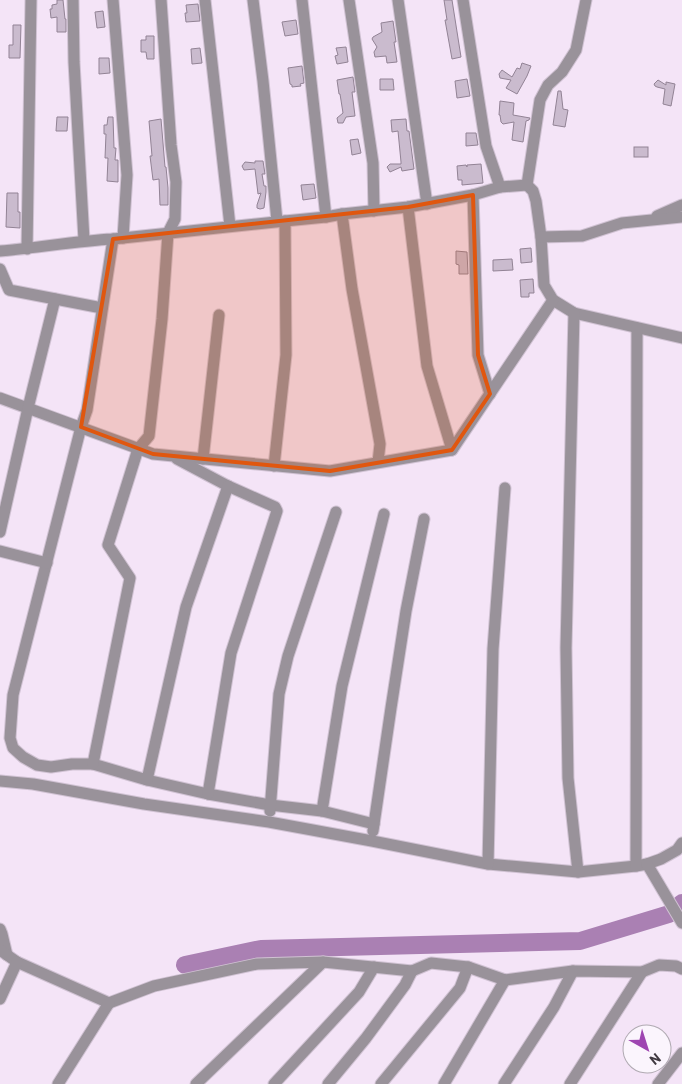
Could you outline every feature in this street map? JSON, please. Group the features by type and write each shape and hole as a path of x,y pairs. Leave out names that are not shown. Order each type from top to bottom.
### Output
{"street":[{"path":"27,249 31,0"},
{"path":"73,0 74,62 84,240"},
{"path":"114,0 127,175 118,238 102,308 87,410 81,427 13,695 10,738 13,748 23,758 37,765 51,767 93,764 147,780 208,794 270,805 322,811 374,824"},
{"path":"93,764 130,578 108,545 138,449 149,436 162,319 168,233 174,219 176,182 171,145 161,0"},
{"path":"205,0 230,226"},
{"path":"253,0 281,221 286,355 274,466"},
{"path":"302,0 326,217"},
{"path":"349,0 373,163 374,211"},
{"path":"398,0 427,204"},
{"path":"463,0 486,146 500,187"},
{"path":"466,17 471,0"},
{"path":"527,185 540,100 548,85 562,72 576,50 586,0"},
{"path":"0,251 27,249 84,240 326,217 408,207 473,195 500,187 527,185 533,191 536,201 541,236 544,285 553,300 574,312 682,338"},
{"path":"473,195 478,355 490,394"},
{"path":"646,221 682,205"},
{"path":"408,207 427,366 452,450"},
{"path":"342,214 352,289 380,444 378,462"},
{"path":"541,236 582,236 622,223 682,217"},
{"path":"0,269 10,290 102,308"},
{"path":"0,532 55,299"},
{"path":"0,398 153,454 330,470 452,450 553,300"},
{"path":"574,312 566,648 568,778 578,872"},
{"path":"203,459 219,315"},
{"path":"637,328 642,865 665,894 682,923"},
{"path":"170,455 228,486 275,507 277,511 231,653 208,794"},
{"path":"147,780 186,607 228,486"},
{"path":"488,864 493,650 505,488"},
{"path":"269,822 279,694 293,639 336,512"},
{"path":"322,811 342,686 384,514"},
{"path":"372,840 390,708 424,518"},
{"path":"0,551 47,563"},
{"path":"33,784 37,765"},
{"path":"0,781 33,784 144,804 269,822 372,840 488,864 578,872 642,865 661,859 676,850 682,843"},
{"path":"0,929 3,953 17,962 109,1003"},
{"path":"0,999 17,962"},
{"path":"196,1084 323,962"},
{"path":"58,1084 109,1003 154,986 257,964 323,962 412,971 431,963 468,967 504,980 573,972 642,972 659,965 676,966 682,969"},
{"path":"274,1084 359,992 374,967"},
{"path":"381,1084 460,988 468,967"},
{"path":"328,1084 366,1038 405,985 412,971"},
{"path":"504,1084 554,1007 573,972"},
{"path":"570,1084 642,972"},
{"path":"444,1084 504,980"},
{"path":"658,1084 682,1053"}],"highlighted area":[{"path":"473,195 478,355 490,394 452,450 330,471 153,454 81,427 113,239 408,207"}],"building":[{"path":"57,0 63,0 66,32 57,32 57,17 51,18 50,9 52,9 52,5 57,4"},
{"path":"444,0 452,0 461,57 452,59 445,20 447,20"},
{"path":"198,4 200,21 186,22 186,5"},
{"path":"103,11 105,27 97,28 95,12"},
{"path":"296,20 298,34 285,36 282,22"},
{"path":"393,21 397,62 387,63 386,56 375,57 374,52 377,47 372,39 382,32 381,23"},
{"path":"13,25 21,25 20,58 9,58 9,45 13,45"},
{"path":"146,36 154,36 154,59 147,59 146,52 141,52 141,40 146,40"},
{"path":"346,47 348,62 337,64 335,56 338,55 336,48"},
{"path":"200,48 202,63 192,64 191,49"},
{"path":"99,58 109,58 110,73 99,74"},
{"path":"522,63 531,66 517,94 506,88 511,80 500,78 499,74 502,70 512,77 517,68 520,69"},
{"path":"302,66 304,83 300,84 301,86 292,87 288,68"},
{"path":"353,77 355,92 352,92 355,116 346,117 343,123 338,123 337,118 343,113 337,80"},
{"path":"380,79 393,79 394,90 380,90"},
{"path":"467,79 470,96 457,98 455,81"},
{"path":"658,80 666,85 666,82 675,84 671,106 663,104 665,89 655,86 654,84"},
{"path":"558,91 561,91 563,109 568,110 565,127 553,125"},
{"path":"500,101 514,103 513,115 530,118 526,121 523,142 512,140 514,122 503,124 501,122 499,115"},
{"path":"57,117 68,117 67,131 56,131"},
{"path":"108,117 113,117 114,148 116,148 115,160 118,160 118,182 107,181 108,158 105,158 106,134 104,134 104,125 107,125"},
{"path":"161,119 168,205 160,205 159,179 153,180 150,156 152,156 149,121"},
{"path":"406,119 414,169 402,171 401,167 390,172 387,167 390,164 401,164 398,131 392,132 391,120"},
{"path":"466,133 476,133 478,145 466,146"},
{"path":"358,139 361,153 352,155 350,140"},
{"path":"634,147 648,147 648,157 634,157"},
{"path":"255,161 263,161 265,174 262,174 264,186 266,186 264,208 260,209 257,208 257,205 261,193 258,194 255,169 244,170 242,166 245,162 255,163"},
{"path":"481,164 483,183 462,185 462,180 458,180 457,166 466,165 467,167 467,165"},
{"path":"314,184 316,198 303,200 301,185"},
{"path":"7,193 18,193 20,228 6,227"},
{"path":"531,248 532,262 521,263 520,249"},
{"path":"456,251 467,252 468,274 459,274 459,265 456,264"},
{"path":"512,259 513,270 493,271 493,260"},
{"path":"533,279 534,293 529,293 529,297 521,297 520,280"}],"waterway":[{"path":"185,965 261,949 580,941 669,914 682,903"}]}
